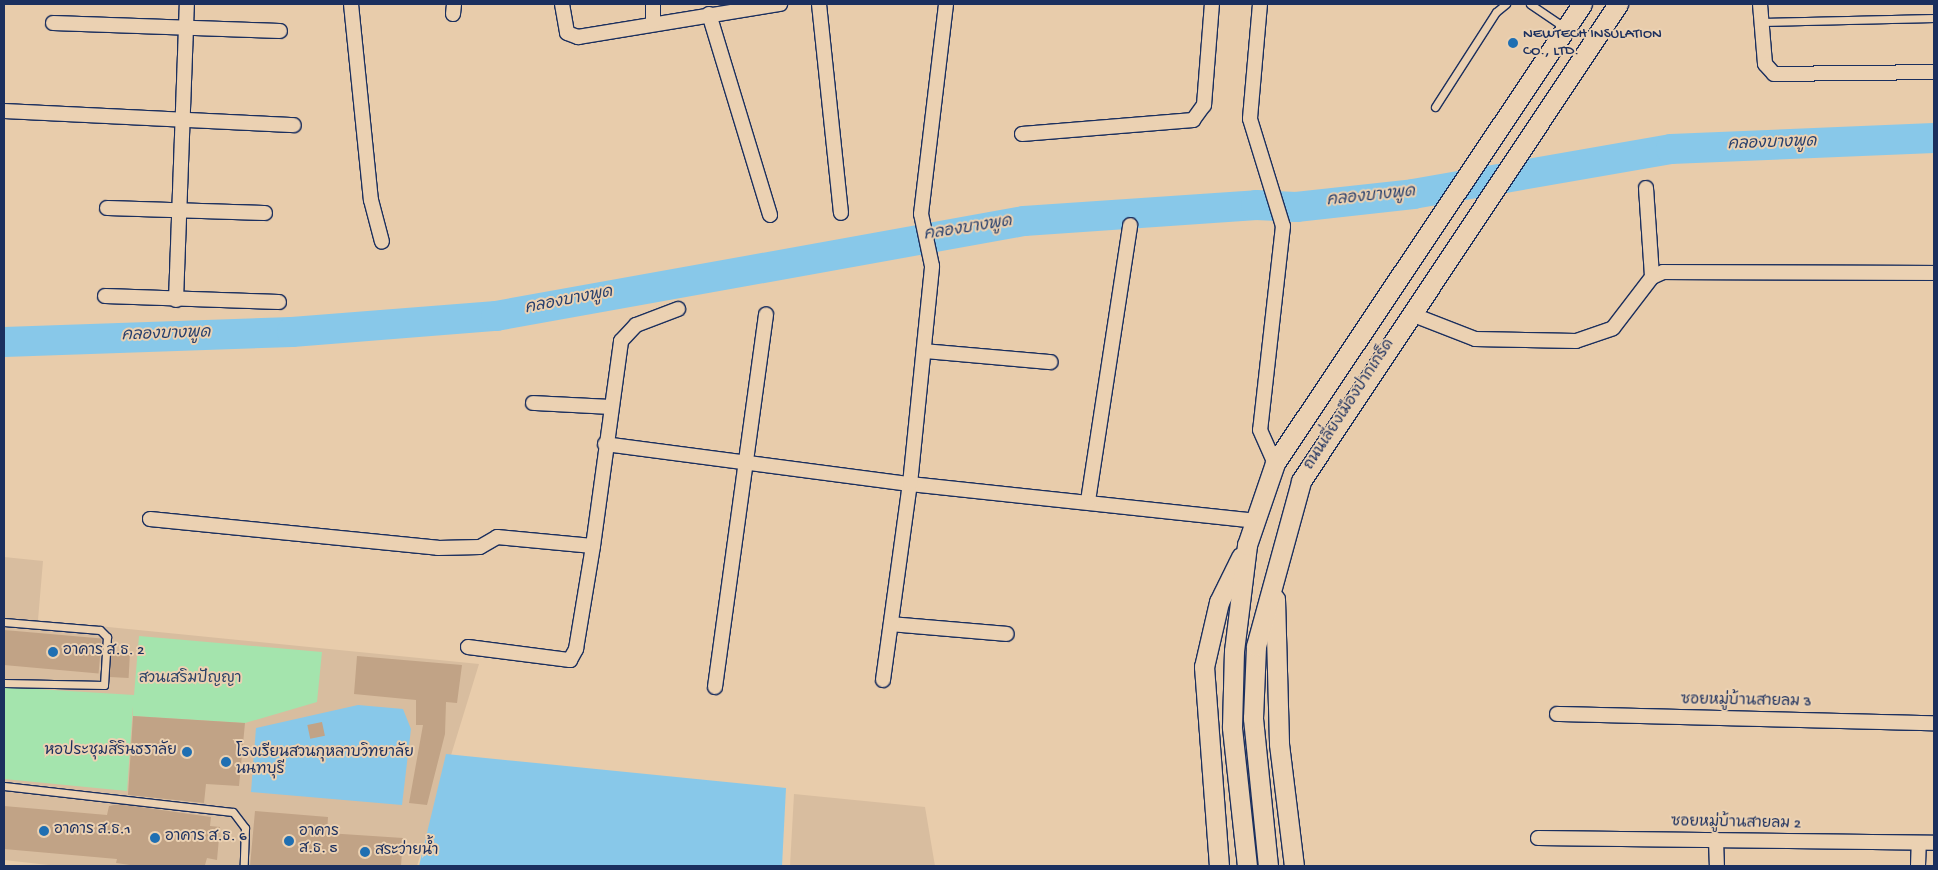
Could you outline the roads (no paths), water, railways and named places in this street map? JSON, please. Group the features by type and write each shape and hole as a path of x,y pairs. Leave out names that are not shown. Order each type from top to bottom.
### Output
{"main road":[{"name":"ถนนเลี่ยงเมืองปากเกร็ด","path":"1246,866 1232,727 1234,651 1247,545 1257,521 1275,463 1444,214 1483,151 1582,4"},
{"name":"ถนนเลี่ยงเมืองปากเกร็ด","path":"1268,866 1253,718 1256,646 1301,481 1410,314 1487,203 1618,4"},
{"path":"1219,866 1204,667 1219,602 1247,545"},
{"path":"1276,570 1278,744 1294,866"}],"street":[{"path":"176,300 187,4"},
{"path":"351,4 371,200 382,242"},
{"path":"562,4 567,33 578,37 653,22 780,4"},
{"path":"653,4 653,22"},
{"path":"819,4 841,213"},
{"path":"883,680 910,484 932,266 921,214 946,4"},
{"path":"1022,134 1193,120 1204,105 1212,4"},
{"path":"1260,4 1250,118 1284,226 1260,430 1275,463"},
{"path":"1760,4 1765,64 1774,74 1934,72"},
{"path":"709,14 770,215"},
{"path":"53,23 280,31"},
{"path":"4,111 294,125"},
{"path":"1646,188 1652,277"},
{"path":"107,208 265,212"},
{"path":"1088,501 1130,225"},
{"path":"1410,314 1475,339 1576,341 1613,328 1652,277 1663,272 1934,273"},
{"path":"105,296 176,300 279,302"},
{"path":"468,647 570,660 576,649 593,546 609,407 626,332 678,309"},
{"path":"716,688 748,460 766,314"},
{"path":"924,351 1051,362"},
{"path":"533,403 609,407"},
{"path":"605,444 748,460 910,484 1088,501 1257,521"},
{"path":"150,519 438,548 480,547 497,537 593,546"},
{"path":"891,624 1006,634"},
{"name":"ซอยหมู่บ้านสายลม 3","path":"1557,714 1934,723"},
{"name":"ซอยหมู่บ้านสายลม 2","path":"1538,838 1934,843"},
{"path":"1716,840 1717,866"},
{"path":"1918,866 1919,843"}],"lane":[{"path":"1435,107 1496,12 1506,4"},
{"path":"1530,4 1566,28"},
{"path":"1762,22 1934,18"},
{"path":"4,622 100,630 107,637 104,685 4,683"},
{"path":"4,786 233,812 245,828 244,866"}],"water":[{"path":"358,705 403,709 411,729 402,805 251,792 256,728"},
{"path":"446,754 786,788 782,866 419,866"}],"waterway":[{"name":"คลองบางพูด","path":"4,342 292,332 496,316 1024,221 1256,205 1296,207 1413,194 1671,149 1934,138"}],"place":[{"name":"NEWTECH INSULATION CO., LTD.","path":"1513,43"},
{"name":"อาคาร ส.ธ. 2","path":"53,652"},
{"name":"หอประชุมสิรินธราลัย","path":"187,752"},
{"name":"โรงเรียนสวนกุหลาบวิทยาลัย นนทบุรี","path":"226,762"},
{"name":"อาคาร ส.ธ.1","path":"44,831"},
{"name":"อาคาร ส.ธ. 6","path":"155,838"},
{"name":"อาคาร ส.ธ. 5","path":"289,841"},
{"name":"สระว่ายน้ำ","path":"365,852"}],"park label":[{"name":"สวนเสริมปัญญา","path":"190,680"}]}
